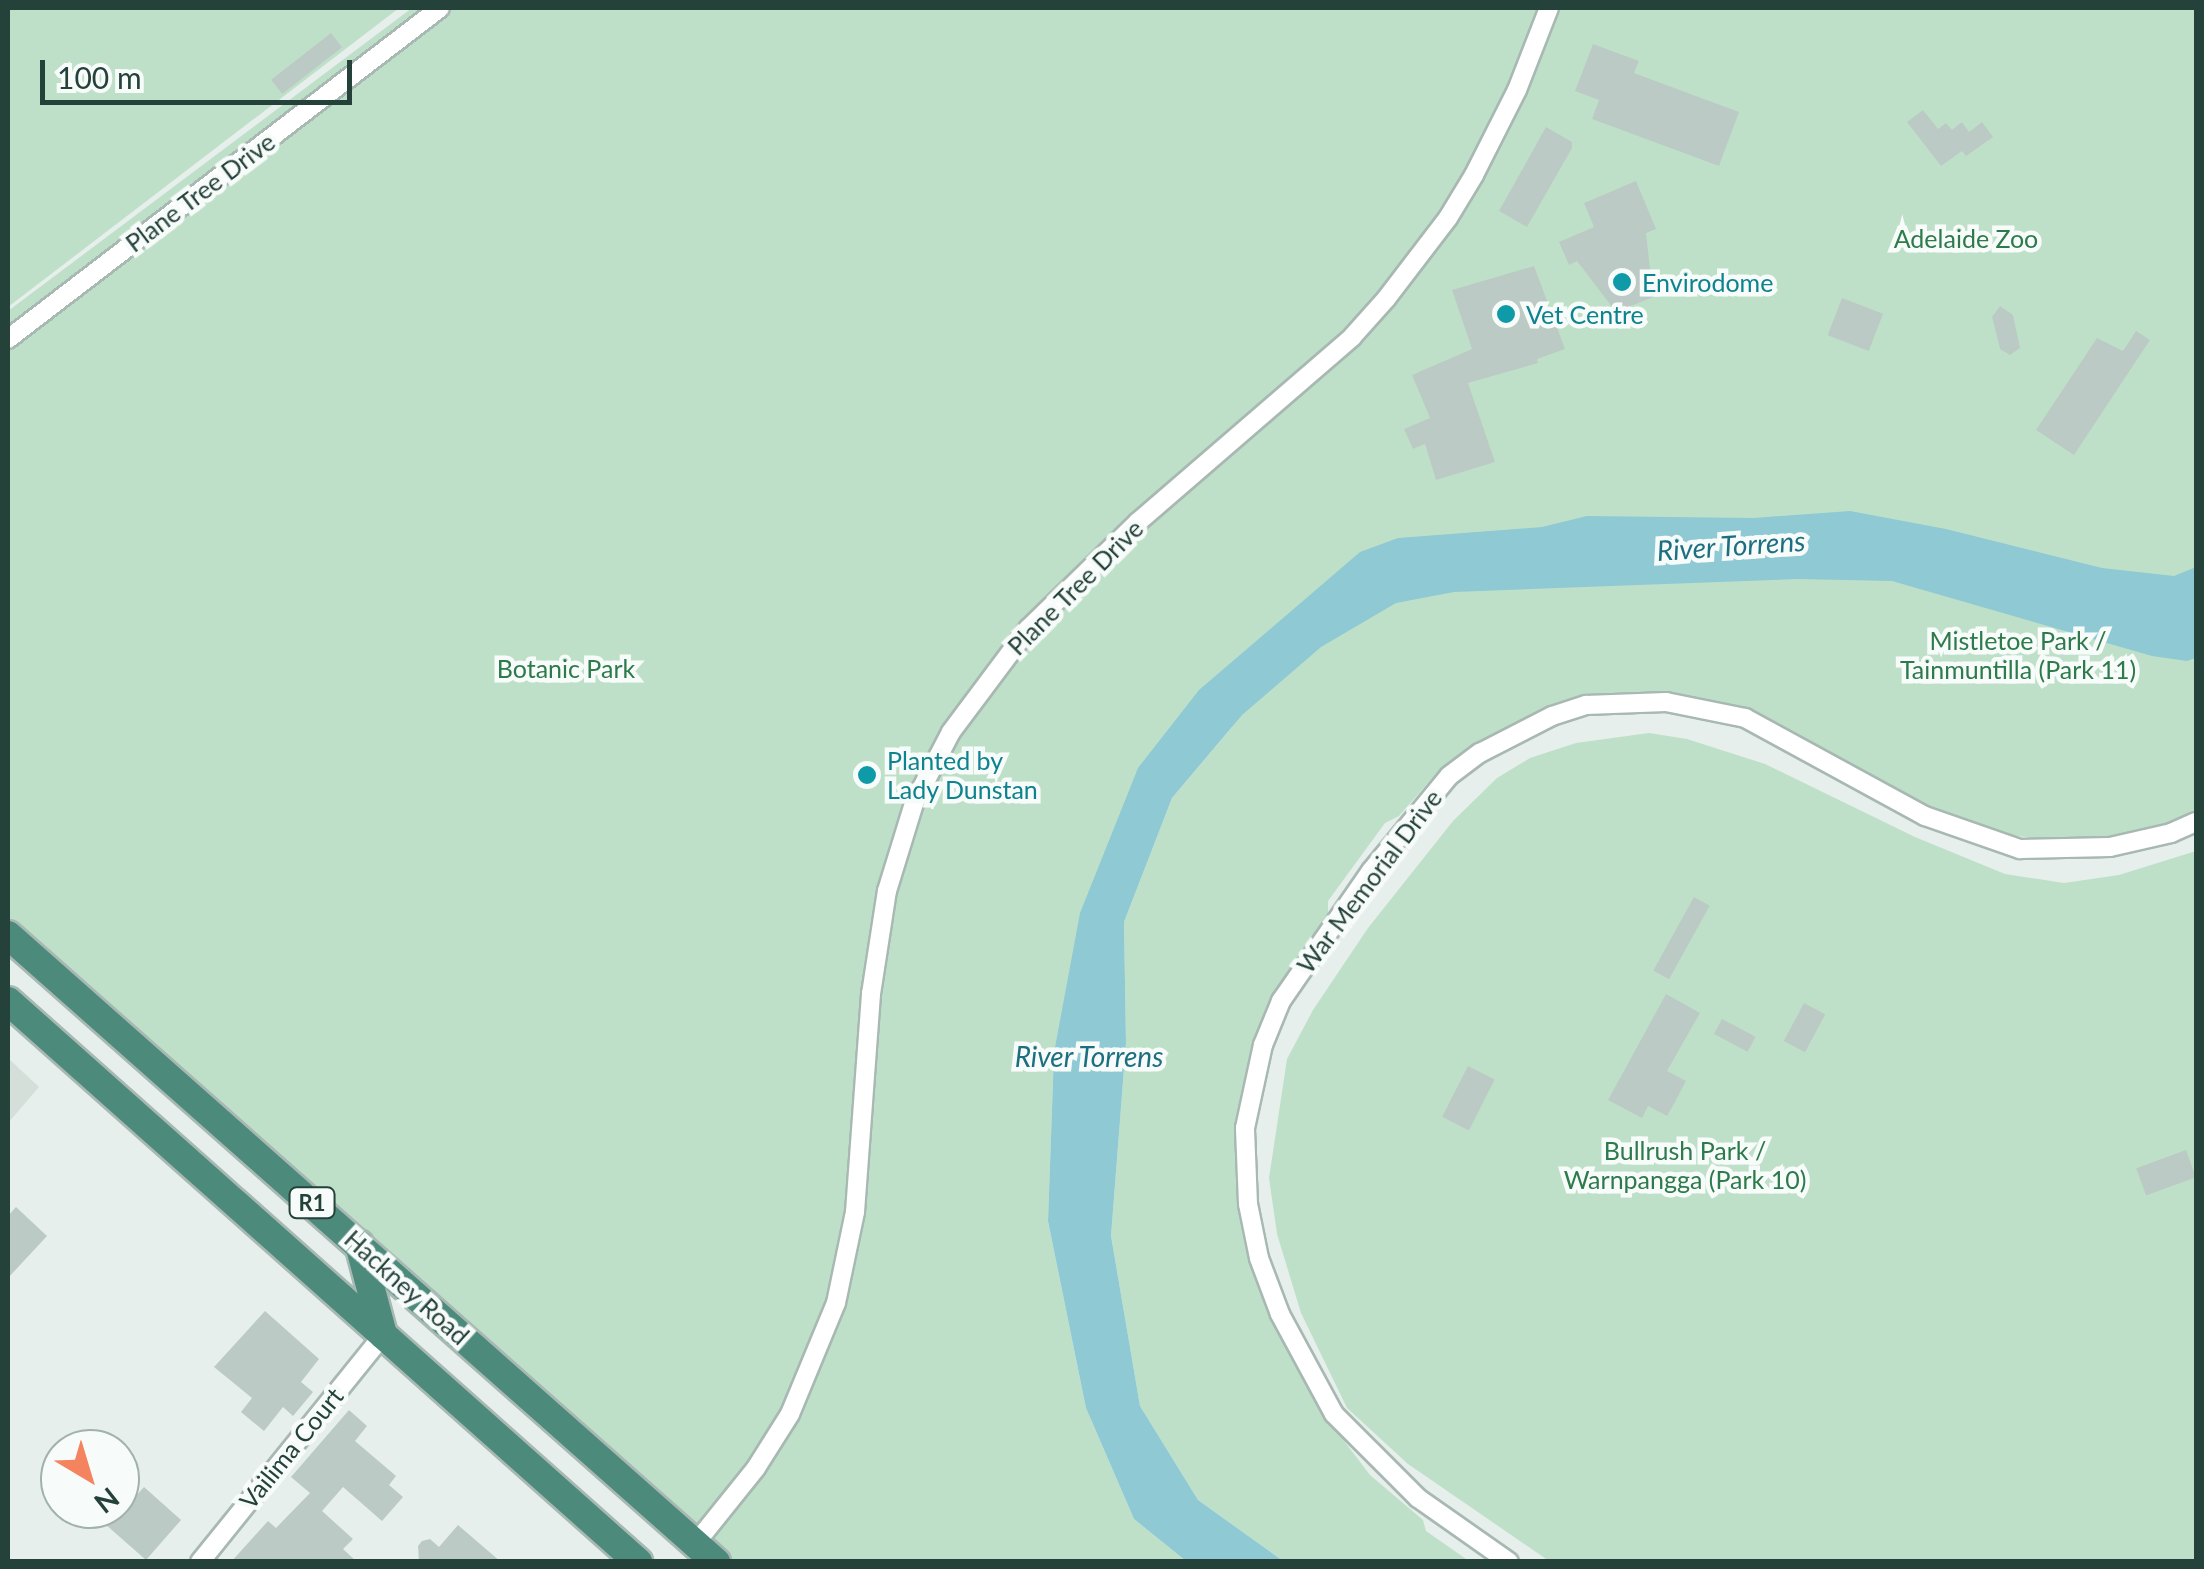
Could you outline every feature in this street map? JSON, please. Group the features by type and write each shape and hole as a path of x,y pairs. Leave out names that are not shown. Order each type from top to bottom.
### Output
{"highway":[{"name":"Hackney Road","path":"8,935 705,1553"},
{"name":"Hackney Road","path":"8,1001 638,1562"},
{"path":"358,1244 382,1334"}],"street":[{"name":"Plane Tree Drive","path":"8,338 440,8"},
{"name":"Plane Tree Drive","path":"705,1553 790,1414 836,1303 855,1212 871,994 886,892 914,803 951,732 1028,630 1138,522 1352,337 1386,299 1448,218 1474,175 1517,90 1549,8"},
{"name":"War Memorial Drive","path":"1508,1562 1418,1498 1334,1414 1280,1314 1259,1258 1248,1204 1245,1128 1263,1045 1281,1002 1371,872 1450,776 1480,752 1552,716 1586,705 1666,702 1744,718 1925,816 2020,848 2110,848 2171,833 2196,822"},
{"name":"Vailima Court","path":"200,1562 382,1334"}],"shaded area":[{"path":"8,1058 39,1087 8,1123"}],"green space":[{"path":"8,8 399,8 8,307"},
{"name":"Botanic Park","path":"412,8 2196,8 2196,812 2164,825 2103,839 2049,841 1993,832 1928,808 1747,712 1661,692 1624,692 1547,707 1473,745 1433,777 1399,816 1385,823 1328,901 1328,914 1273,999 1245,1085 1238,1167 1240,1203 1275,1320 1319,1408 1370,1475 1423,1520 1426,1531 1469,1561 1283,1561 1198,1500 1140,1406 1111,1236 1126,1043 1124,922 1172,798 1232,727 1199,691 1054,1053 1048,1221 1086,1408 1134,1519 1186,1561 733,1561 8,918 8,311"},
{"name":"Bullrush Park / Warnpangga (Park 10)","path":"1649,733 1687,739 1765,764 1915,837 2005,874 2064,883 2119,875 2196,851 2196,1561 1549,1561 1408,1464 1347,1408 1301,1313 1277,1234 1269,1178 1287,1059 1313,1010 1368,928 1453,821 1497,778 1530,758 1576,743"}],"water":[{"name":"River Torrens","path":"1850,511 1946,529 2102,568 2174,576 2196,567 2196,658 2187,661 2152,656 1892,581 1797,579 1454,592 1396,603 1321,647 1242,715 1172,798 1124,922 1126,1043 1111,1236 1140,1406 1198,1500 1283,1561 1186,1561 1134,1519 1086,1408 1048,1221 1054,1053 1080,913 1138,768 1199,690 1360,552 1398,538 1542,527 1587,516 1754,518"}],"building":[{"path":"331,33 342,47 282,94 271,80"},
{"path":"1593,44 1639,61 1634,73 1739,112 1719,166 1592,119 1599,100 1575,91"},
{"path":"1923,110 1938,129 1946,123 1952,130 1962,122 1969,132 1982,122 1993,137 1966,156 1962,151 1941,166 1907,122"},
{"path":"1546,127 1572,142 1572,148 1527,227 1499,211"},
{"path":"1636,181 1656,229 1646,233 1653,297 1616,312 1577,261 1569,265 1559,242 1594,227 1584,203"},
{"path":"1534,266 1565,349 1537,359 1538,363 1468,383 1495,462 1436,480 1425,444 1413,449 1404,429 1430,418 1412,375 1472,349 1452,290"},
{"path":"1842,298 1883,314 1869,351 1828,335"},
{"path":"2000,306 2013,315 2020,348 2010,355 2000,349 1992,317"},
{"path":"2136,331 2150,340 2074,455 2036,430 2097,338 2123,351"},
{"path":"1694,897 1710,906 1669,979 1653,970"},
{"path":"1666,994 1700,1013 1667,1071 1686,1081 1675,1102 1667,1116 1648,1106 1642,1118 1608,1100"},
{"path":"1804,1003 1825,1014 1805,1052 1784,1041"},
{"path":"1722,1019 1756,1037 1748,1052 1714,1034"},
{"path":"1468,1066 1495,1080 1469,1130 1442,1117"},
{"path":"2186,1150 2196,1177 2146,1195 2136,1168"},
{"path":"16,1207 47,1236 8,1278 8,1216"},
{"path":"265,1311 319,1359 301,1382 313,1392 293,1416 283,1407 264,1431 241,1412 252,1398 214,1367"},
{"path":"349,1410 367,1426 355,1441 396,1476 389,1485 403,1497 382,1521 343,1487 322,1511 353,1539 343,1549 357,1562 231,1562 268,1521 276,1528 310,1493 291,1477"},
{"path":"144,1487 181,1520 146,1560 111,1529 140,1529 140,1491"},
{"path":"458,1525 501,1562 419,1562 418,1546 422,1541 430,1539 439,1547"}],"place":[{"name":"Envirodome","path":"1622,282"},
{"name":"Vet Centre","path":"1506,314"},
{"name":"Planted by Lady Dunstan","path":"867,775"}],"park label":[{"name":"Adelaide Zoo","path":"1966,238"},
{"name":"Mistletoe Park / Tainmuntilla (Park 11)","path":"2018,656"}]}
